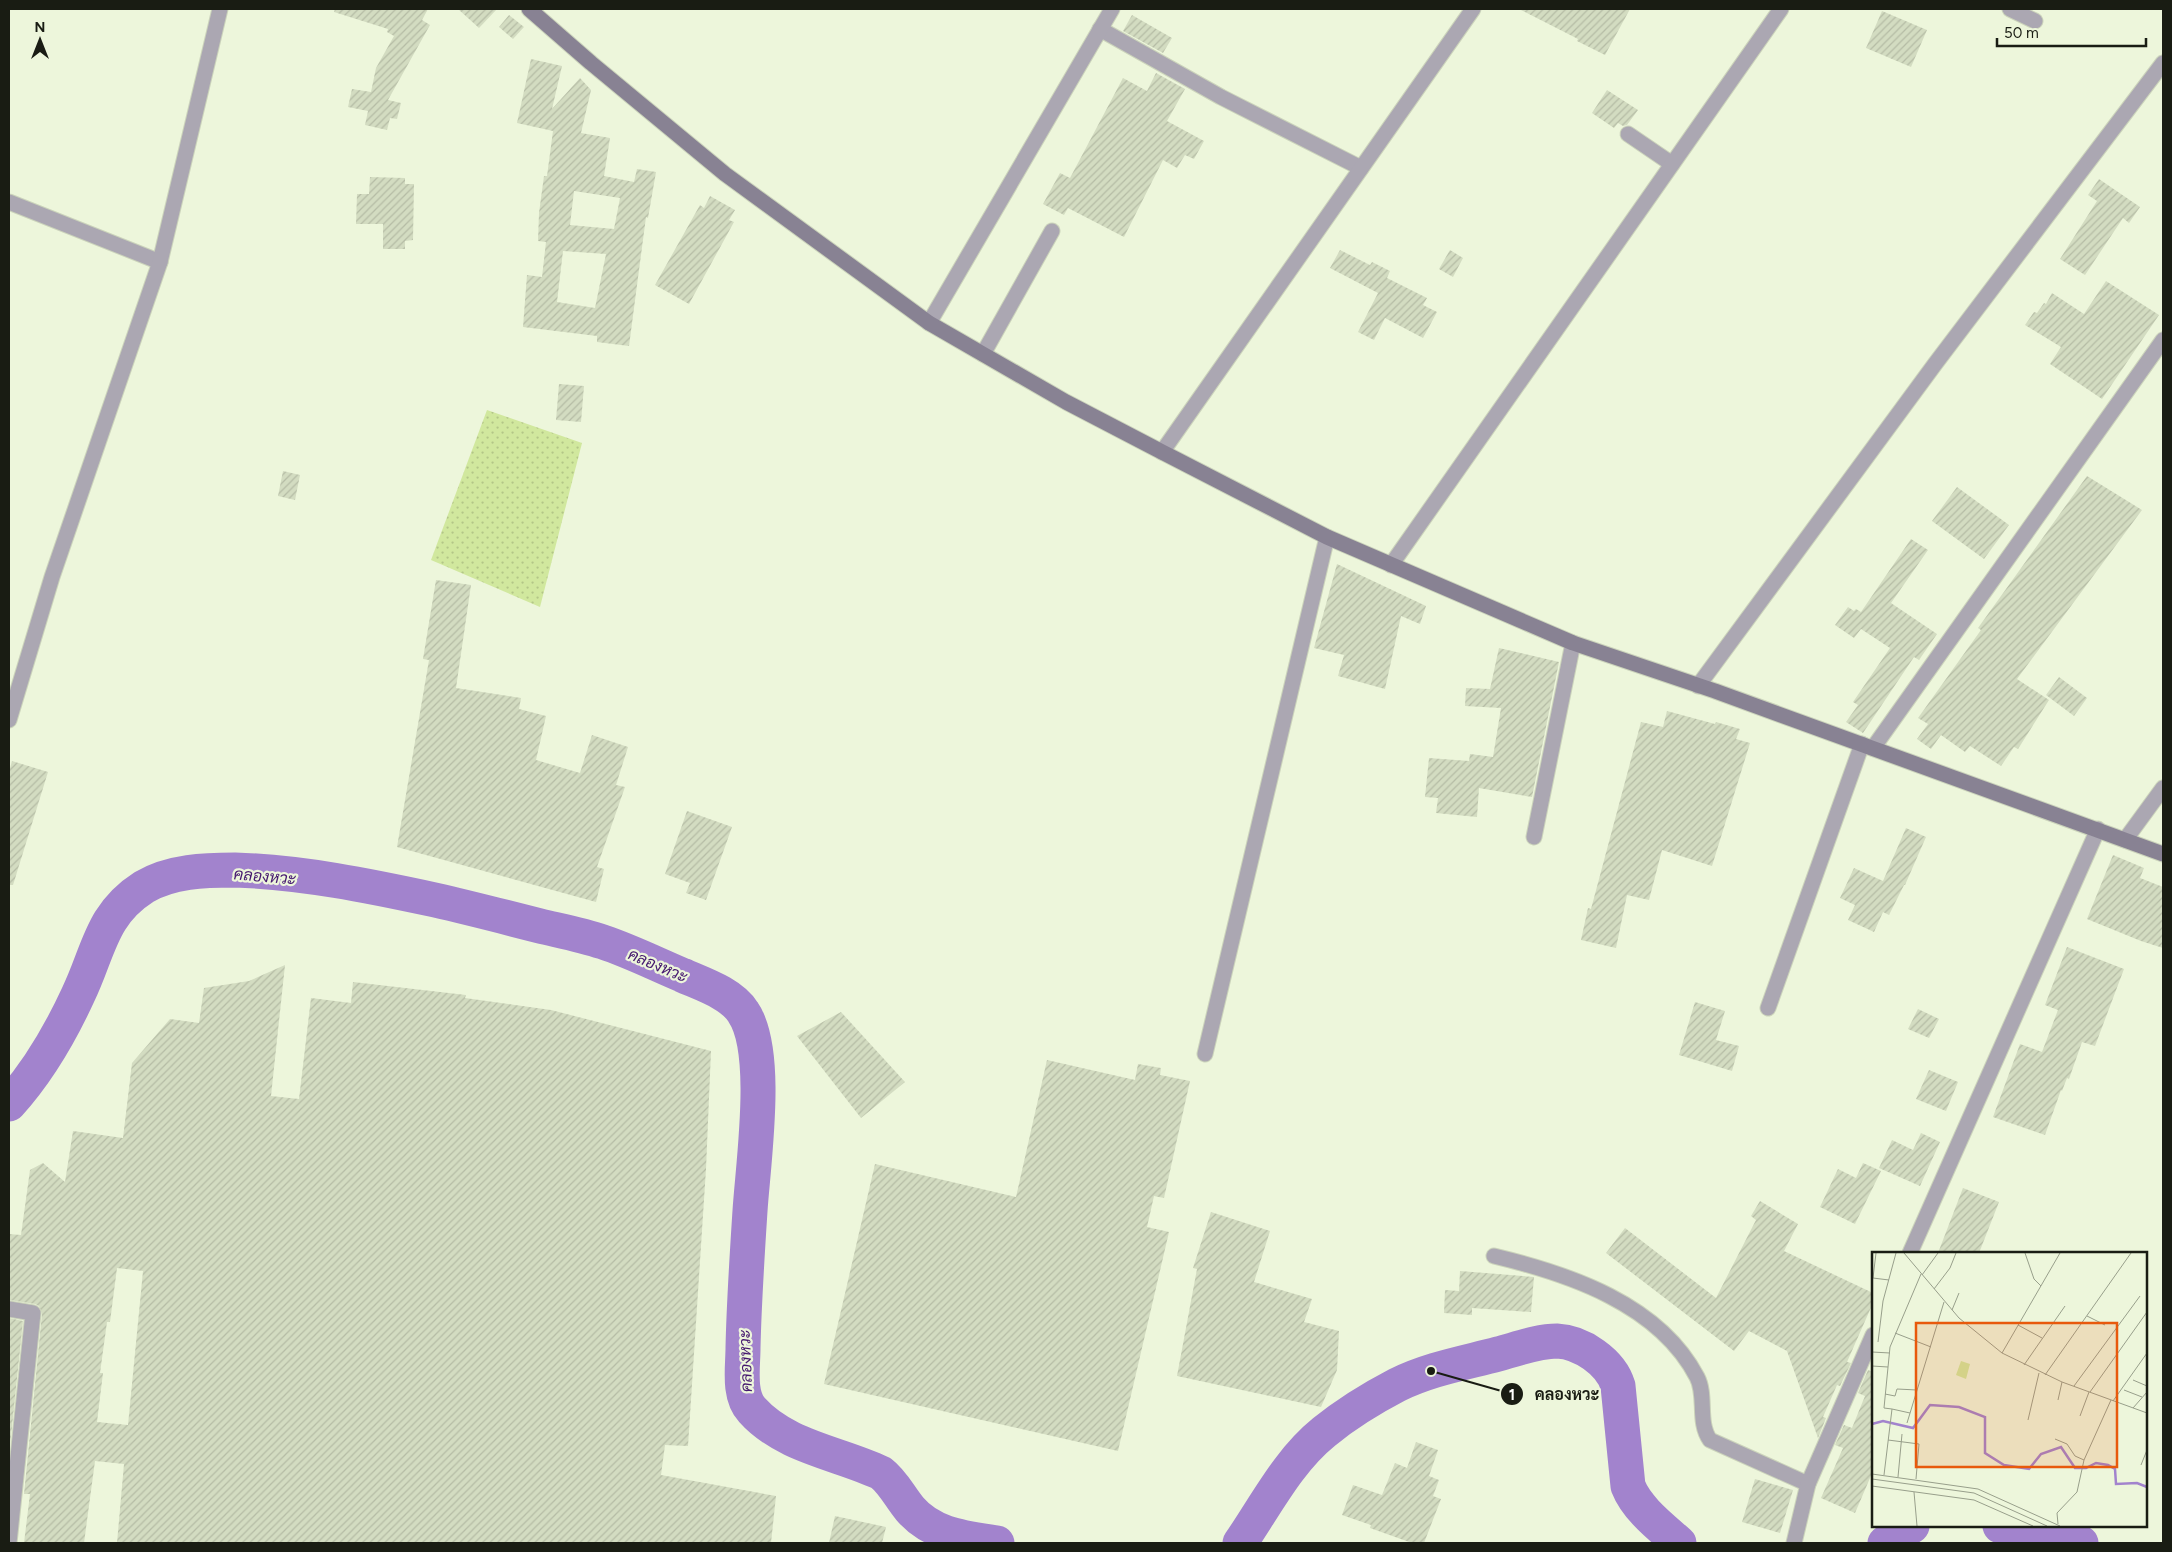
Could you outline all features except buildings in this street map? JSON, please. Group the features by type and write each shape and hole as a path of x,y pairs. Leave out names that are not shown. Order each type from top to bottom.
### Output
{"street":[{"path":"9,720 52,577 160,262 220,9"},
{"path":"529,9 724,174 929,323 1066,402 1162,452 1327,537 1573,643 1868,746 2163,854"},
{"path":"929,323 1112,9"},
{"path":"1162,452 1473,9"},
{"path":"1391,565 1781,9"},
{"path":"2010,9 2035,21"},
{"path":"1100,29 1221,98 1362,168"},
{"path":"1698,686 1935,364 2163,63"},
{"path":"1628,134 1672,164"},
{"path":"9,202 160,262"},
{"path":"983,354 1052,231"},
{"path":"1768,1008 1868,746 2163,340"},
{"path":"1205,1054 1327,537"},
{"path":"1534,837 1573,643"},
{"path":"2125,840 2163,788"},
{"path":"1910,1252 2098,829"},
{"path":"1494,1256 1560,1274 1630,1308 1666,1337 1699,1380 1704,1423 1710,1440 1808,1484"},
{"path":"9,1309 33,1313 9,1543"},
{"path":"1794,1542 1808,1484 1872,1337"}],"green space":[{"path":"487,410 582,443 540,607 431,560"}],"waterway":[{"name":"คลองหวะ","path":"9,1104 39,1066 64,1024 85,979 102,935 118,910 129,898 144,887 165,878 188,872 212,870 260,871 361,885 435,900 579,935 633,953 724,994 738,1005 751,1030 756,1053 758,1108 750,1211 742,1372 743,1389 748,1404 765,1423 780,1433 813,1448 881,1473 893,1485 910,1509 928,1525 950,1534 997,1543"},
{"name":"คลองหวะ","path":"1240,1543 1278,1484 1299,1456 1324,1432 1359,1407 1409,1379 1542,1342 1557,1341 1566,1342 1585,1349 1602,1361 1614,1377 1618,1386 1628,1486 1643,1510 1679,1543"},
{"name":"คลองหวะ","path":"1885,1543 1910,1527"},
{"name":"คลองหวะ","path":"2006,1527 2064,1537 2081,1543"}],"place":[{"name":"คลองหวะ","path":"1431,1371"}]}
